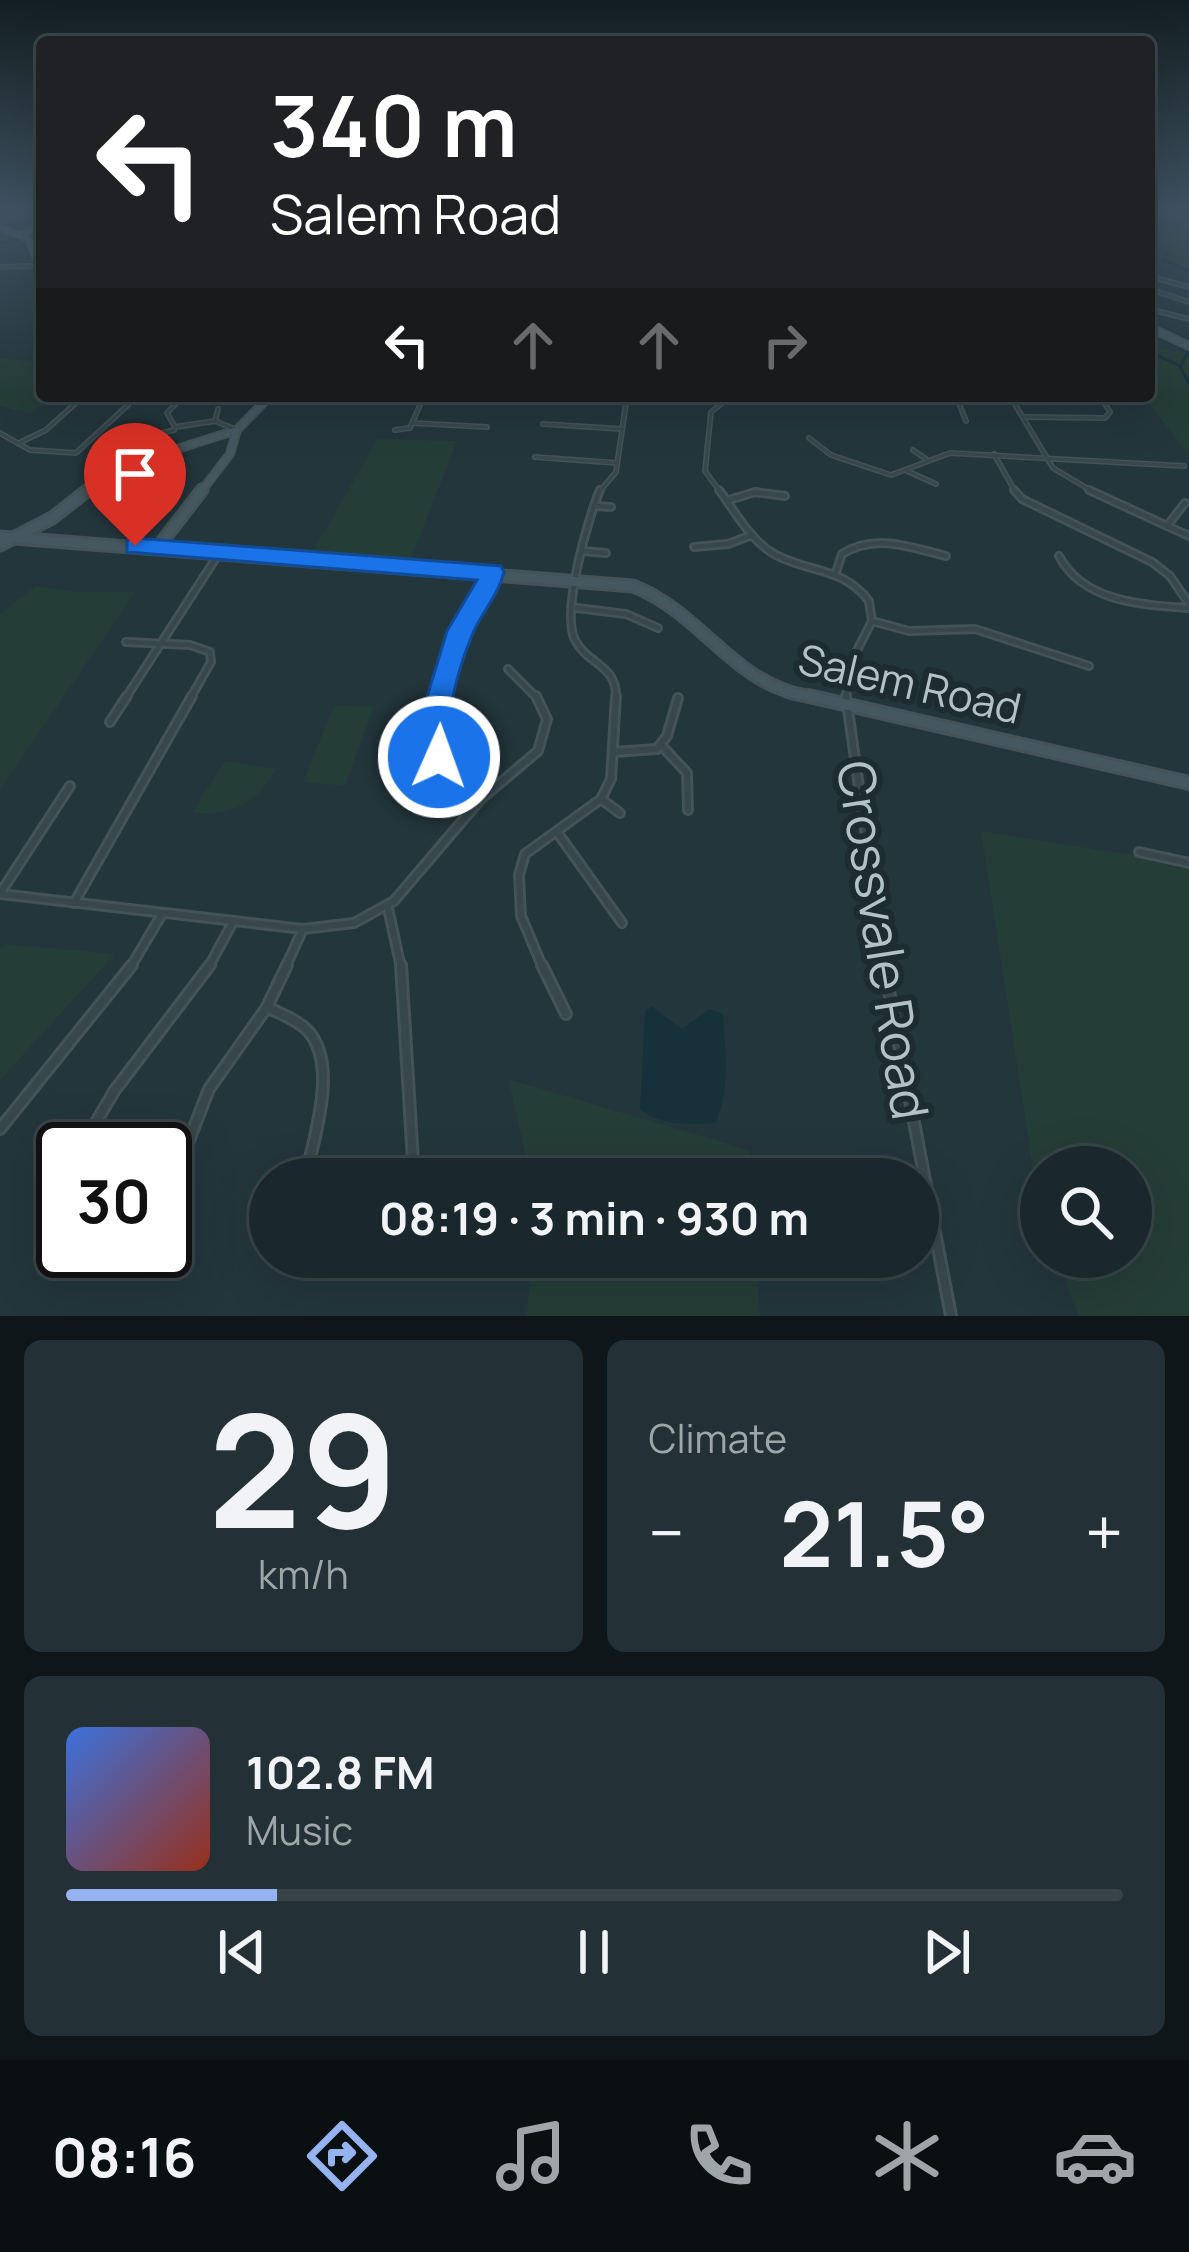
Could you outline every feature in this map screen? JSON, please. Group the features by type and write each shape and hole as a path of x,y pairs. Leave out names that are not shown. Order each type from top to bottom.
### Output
{"street":[{"path":"1155,278 1189,287"},
{"path":"1155,291 1189,302"},
{"path":"1155,310 1189,319"},
{"path":"1155,330 1189,346"},
{"path":"19,443 46,430 77,402"},
{"path":"177,402 167,413 179,428"},
{"path":"0,541 52,518 114,469 233,434 264,402"},
{"path":"395,430 407,431 421,402"},
{"path":"566,1015 519,914 515,892 525,854 601,799 611,778 616,679 574,641 571,627 583,551 595,506 617,463 625,402"},
{"path":"723,402 711,412 704,461 711,482 752,535 776,555 836,572 860,589 871,607 872,621 849,666 845,705"},
{"path":"959,402 967,421"},
{"path":"1015,402 1045,457 1069,481 1189,536"},
{"path":"1026,417 1101,419 1110,412 1104,402"},
{"path":"0,433 42,452 82,451 128,405"},
{"path":"215,421 218,409"},
{"path":"146,437 215,421 233,434"},
{"path":"412,423 488,428"},
{"path":"543,424 622,429"},
{"path":"158,548 230,454 233,434"},
{"path":"809,437 817,448 875,472 907,471 936,484"},
{"path":"913,450 926,459"},
{"path":"907,471 926,459 950,453 1184,466"},
{"path":"994,454 1006,481 1022,499 1151,562 1170,576 1189,606"},
{"path":"535,457 617,463"},
{"path":"729,500 755,492 785,496"},
{"path":"1167,526 1184,503"},
{"path":"595,506 611,507"},
{"path":"694,547 728,544 752,535"},
{"name":"Salem Road","path":"13,538 633,586 662,595 687,611 752,675 783,690 1189,783"},
{"path":"836,572 842,554 866,542 946,556"},
{"path":"583,551 606,553"},
{"path":"110,722 219,553"},
{"path":"1059,556 1067,572 1104,594 1189,606"},
{"path":"479,801 439,757 431,733 460,631 487,590 492,572"},
{"path":"575,608 626,614 658,628"},
{"path":"872,621 909,631 975,629 1089,666"},
{"path":"74,903 209,668 210,652 163,642 126,642"},
{"path":"70,786 0,894 333,929 388,908 479,801 530,760 547,730 540,700 508,669"},
{"path":"614,752 640,754 662,746 671,734 678,698"},
{"name":"Crossvale Road","path":"845,705 892,1015 951,1316"},
{"path":"662,746 687,772 688,810"},
{"path":"601,799 620,813"},
{"path":"557,832 622,922"},
{"path":"1139,852 1189,863"},
{"path":"388,908 400,949 413,1158"},
{"path":"0,1130 141,955 162,914"},
{"path":"95,1122 208,972 233,922"},
{"path":"192,1133 209,1089 267,1007 303,929"},
{"path":"267,1007 307,1030 320,1056 319,1114 311,1158"}],"green space":[{"path":"1155,347 1186,353 1189,358 1189,455 1148,402 1155,402"},
{"path":"0,358 36,361 36,402 46,402 29,414 0,406"},
{"path":"378,439 457,441 407,569 307,561"},
{"path":"36,586 135,592 0,790 0,614"},
{"path":"334,705 373,707 345,786 303,782"},
{"path":"225,761 276,769 241,806 218,813 192,812"},
{"path":"981,831 1189,864 1189,1316 1079,1316 1064,1278 1152,1278 1152,1146 1029,1146"},
{"path":"7,944 115,954 0,1080 0,949"},
{"path":"508,1079 749,1150 750,1158 526,1158"},
{"path":"531,1278 757,1278 760,1316 526,1316"}],"water":[{"path":"651,1006 682,1029 709,1009 723,1014 725,1084 715,1123 666,1121 640,1109 645,1013"}],"waterway":[{"path":"1182,364 1189,350"},
{"path":"1155,355 1181,366"},
{"path":"1180,367 1189,383"}],"route":[{"path":"135,546 492,572 487,590 460,631 431,733 439,757"}]}
